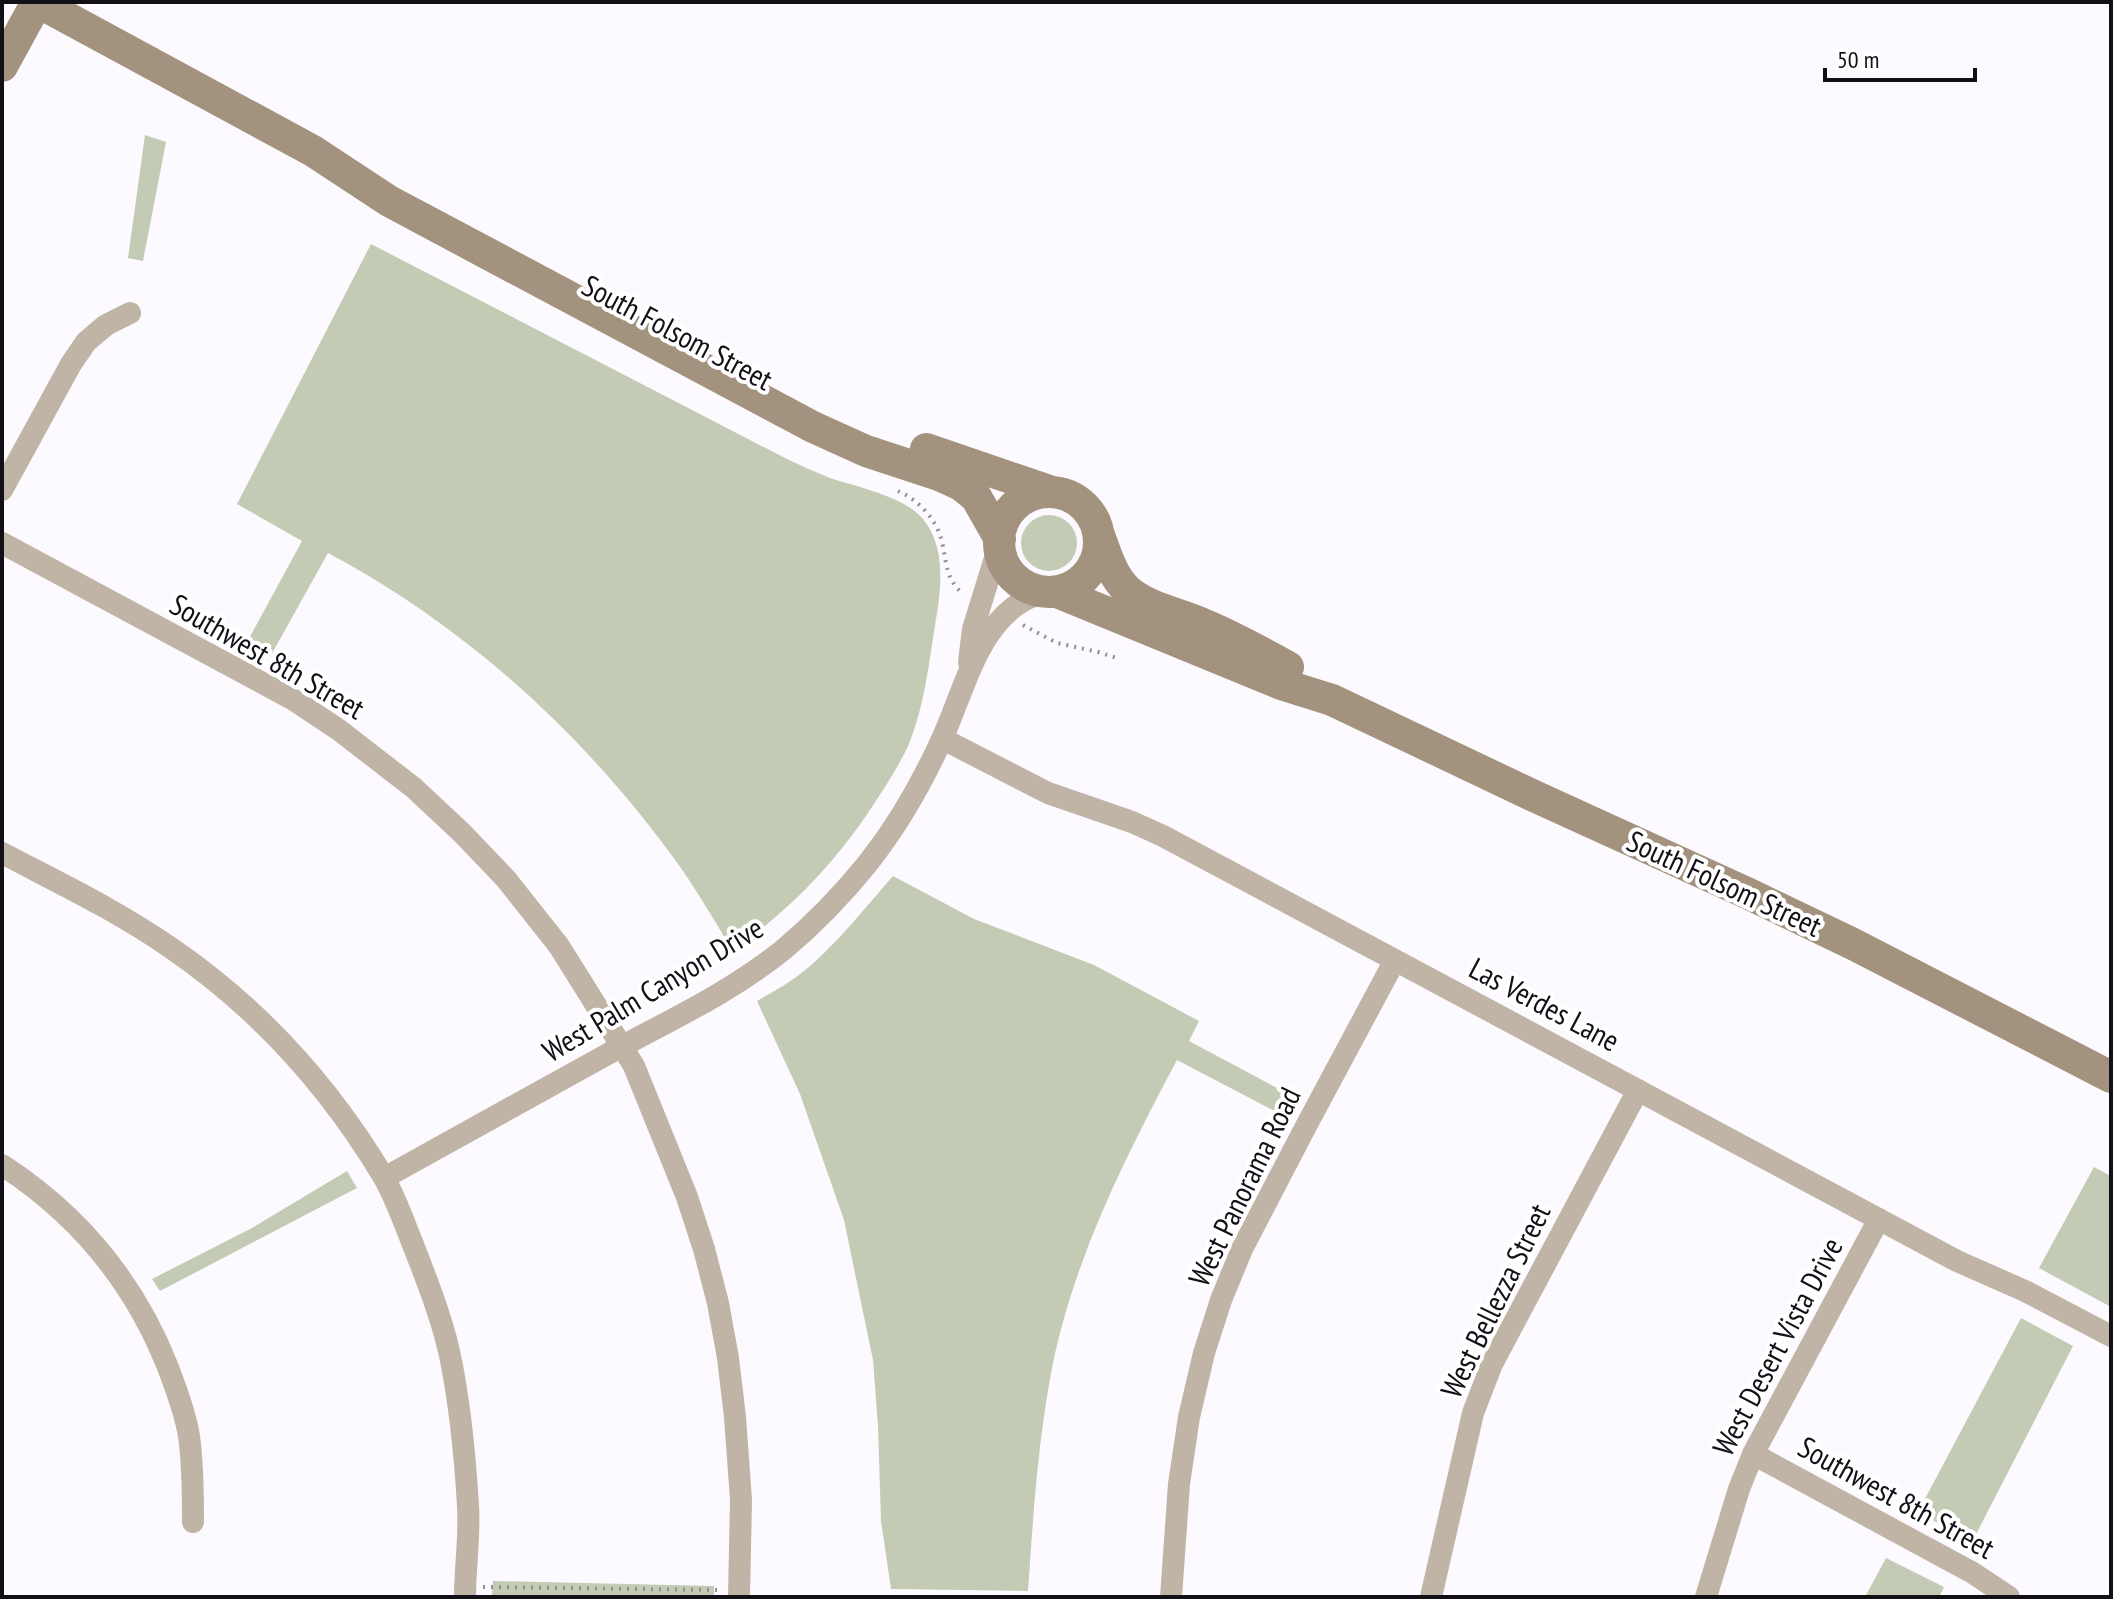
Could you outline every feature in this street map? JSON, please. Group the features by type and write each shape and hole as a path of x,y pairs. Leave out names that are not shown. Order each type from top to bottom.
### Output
{"street":[{"path":"2,66 37,2"},
{"name":"South Folsom Street","path":"37,2 313,151 389,201 813,427 866,451 961,485 976,497 999,542"},
{"name":"South Folsom Street","path":"313,151 396,183 840,418 1052,492"},
{"path":"2,490 86,342 106,325 130,313"},
{"path":"1052,492 1069,496 1084,505 1094,519 1099,535 1099,551 1094,565 1084,578 1072,587 1051,592 1031,589 1019,582 1002,559 999,542 1003,524 1011,510 1023,500 1052,492"},
{"name":"South Folsom Street","path":"1099,535 1115,575 1138,598 1240,640 1288,667 1332,700"},
{"name":"West Palm Canyon Drive","path":"968,671 973,629 999,542"},
{"name":"Southwest 8th Street","path":"2,543 294,700 339,730 414,788 462,833 506,879 559,946 623,1046 640,1079 687,1197 704,1249 718,1303 735,1417 741,1500 739,1594"},
{"name":"South Folsom Street","path":"1051,592 1281,684 1332,700 1788,913 2111,1077"},
{"name":"West Palm Canyon Drive","path":"384,1178 725,989 783,950 868,863 910,804 943,739 968,671 1004,615 1031,596 1051,592"},
{"name":"Las Verdes Lane","path":"943,739 1048,793 1163,836 1957,1261 2025,1291 2111,1336"},
{"path":"2,853 136,925 229,992 272,1032 321,1088 384,1178 431,1289 449,1351 463,1437 469,1510 465,1592"},
{"name":"West Panorama Road","path":"1171,1597 1179,1484 1189,1417 1204,1353 1221,1300 1242,1249 1395,960"},
{"name":"West Bellezza Street","path":"1431,1597 1473,1413 1492,1364 1638,1090"},
{"path":"2,1165 30,1183 85,1233 113,1265 148,1321 177,1391 188,1435 193,1522"},
{"name":"West Desert Vista Drive","path":"1706,1597 1753,1454 1879,1219"},
{"name":"Southwest 8th Street","path":"1753,1454 1973,1573 2009,1597"}],"path":[{"path":"895,489 918,504 936,526 952,584 963,594"},
{"path":"1019,623 1057,643 1120,659"},
{"path":"465,1592 739,1594"}],"green space":[{"path":"145,135 166,142 143,261 128,258"},
{"path":"371,244 785,458 905,505 915,511 931,530 939,556 939,598 919,715 909,744 872,807 826,868 774,919 733,951 685,875 642,817 564,729 475,650 379,582 328,553 270,657 246,644 302,541 237,504"},
{"path":"1049,515 1069,523 1077,543 1069,563 1049,571 1029,563 1021,543 1029,523"},
{"path":"893,876 974,919 1094,965 1199,1021 1189,1041 1294,1097 1284,1116 1177,1060 1103,1210 1062,1327 1043,1423 1028,1591 891,1589 881,1521 873,1360 844,1220 800,1094 757,1001 817,960"},
{"path":"2094,1167 2111,1176 2111,1307 2039,1268"},
{"path":"347,1171 357,1188 160,1291 152,1279 252,1228"},
{"path":"2021,1318 2073,1346 1972,1542 1918,1512"},
{"path":"1886,1558 1944,1587 1939,1597 1865,1597"},
{"path":"493,1581 714,1586 714,1597 492,1595"}]}
